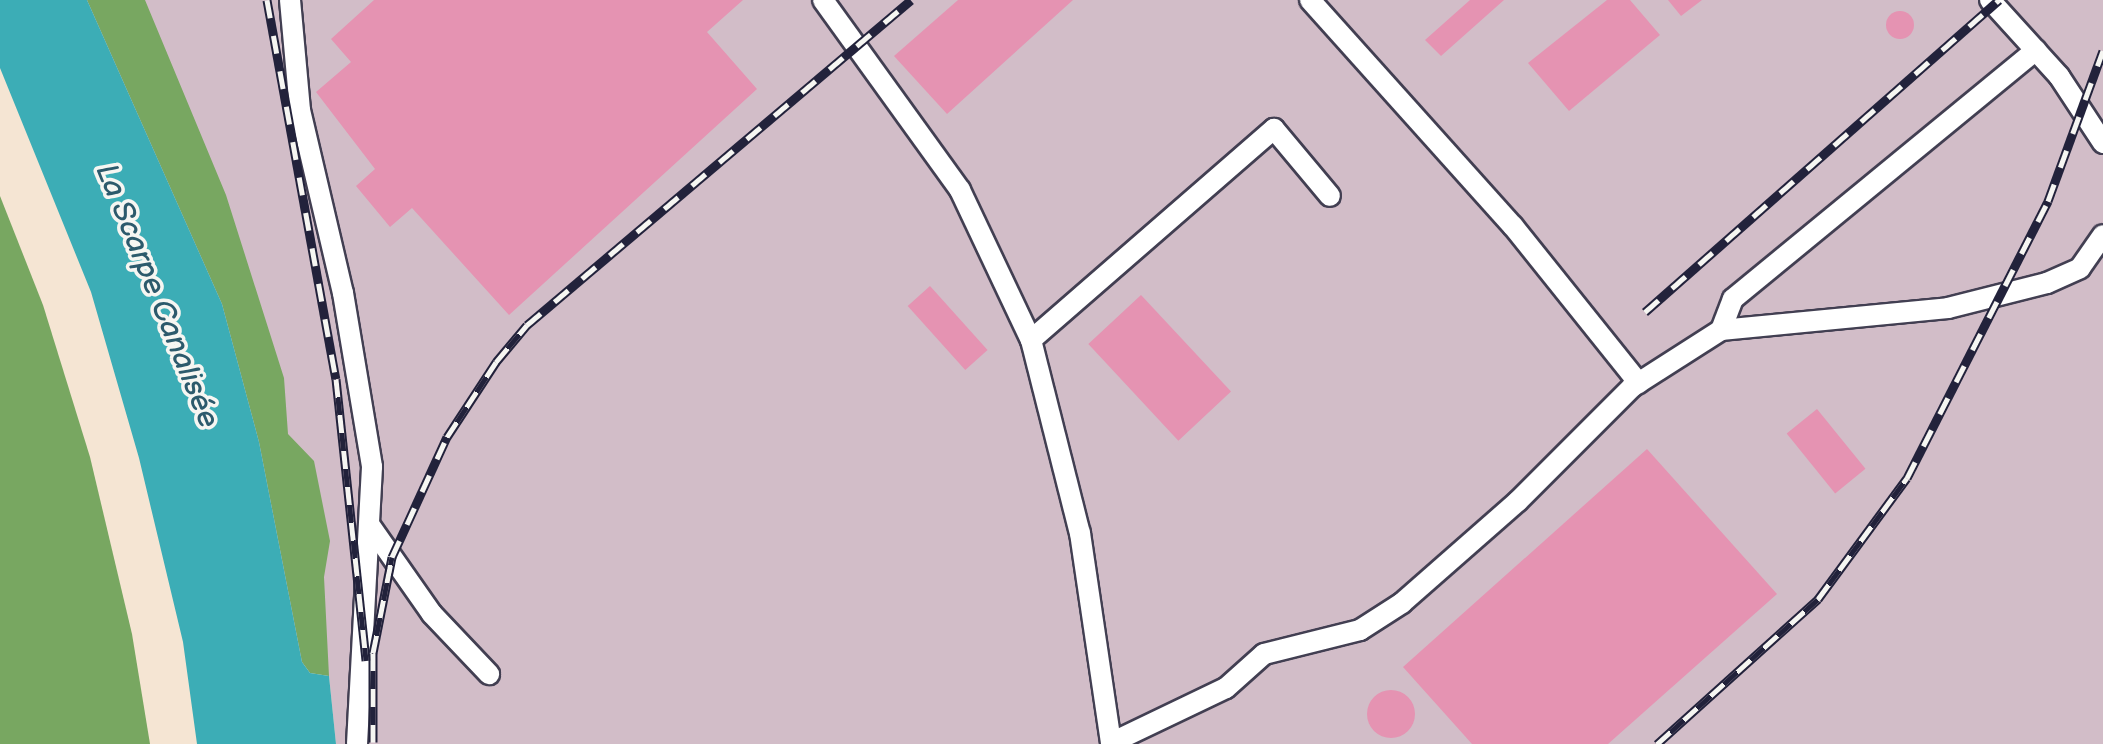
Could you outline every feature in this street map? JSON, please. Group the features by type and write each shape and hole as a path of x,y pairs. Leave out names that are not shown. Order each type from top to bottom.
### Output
{"lane":[{"path":"290,0 300,110 340,278 372,467 371,527 356,699 357,744"},
{"path":"823,0 960,190 1031,340 1080,533 1111,743 1226,688 1264,654 1360,630 1402,603 1639,383 1721,330 1948,308 2047,283 2080,268 2101,245"},
{"path":"1310,0 1513,226 1639,383"},
{"path":"1990,0 2092,119 2103,143"},
{"path":"1721,330 1733,299 2036,50"},
{"path":"1031,340 1274,129 1330,196"},
{"path":"371,527 432,614 489,674"}],"shaded area":[{"path":"87,0 2103,0 2103,744 336,744 329,676 302,662 259,442 222,304"}],"green space":[{"path":"87,0 145,0 226,195 284,378 288,434 314,461 330,541 324,577 329,676 310,673 302,662 259,442 222,304"},
{"path":"0,196 43,305 90,457 132,634 150,744 0,744"}],"water":[{"name":"La Scarpe Canalisée","path":"0,0 87,0 222,304 259,442 302,662 310,673 329,676 336,744 197,744 183,642 139,458 91,292 0,68"}],"building":[{"path":"374,0 743,0 707,32 757,89 509,315 412,208 390,227 356,186 375,169 316,92 351,62 331,39"},
{"path":"958,0 1073,0 947,114 894,56"},
{"path":"1470,0 1504,0 1441,56 1425,40"},
{"path":"1607,0 1630,0 1660,35 1569,111 1528,63"},
{"path":"1668,0 1702,0 1681,16"},
{"path":"1900,11 1910,15 1914,25 1910,35 1900,39 1890,35 1886,25 1890,15"},
{"path":"930,286 988,350 965,370 908,306"},
{"path":"1141,295 1231,392 1178,441 1088,344"},
{"path":"1817,409 1865,469 1835,493 1787,434"},
{"path":"1647,449 1777,594 1608,744 1472,744 1403,667"},
{"path":"1391,690 1408,697 1415,714 1408,731 1391,738 1374,731 1367,714 1374,697"}],"railway":[{"path":"267,0 336,379 366,660"},
{"path":"373,742 373,653 392,557 447,437 496,362 527,325 911,0"},
{"path":"1645,312 1999,0"},
{"path":"1657,744 1818,599 1907,478 2048,201 2103,51"}]}
